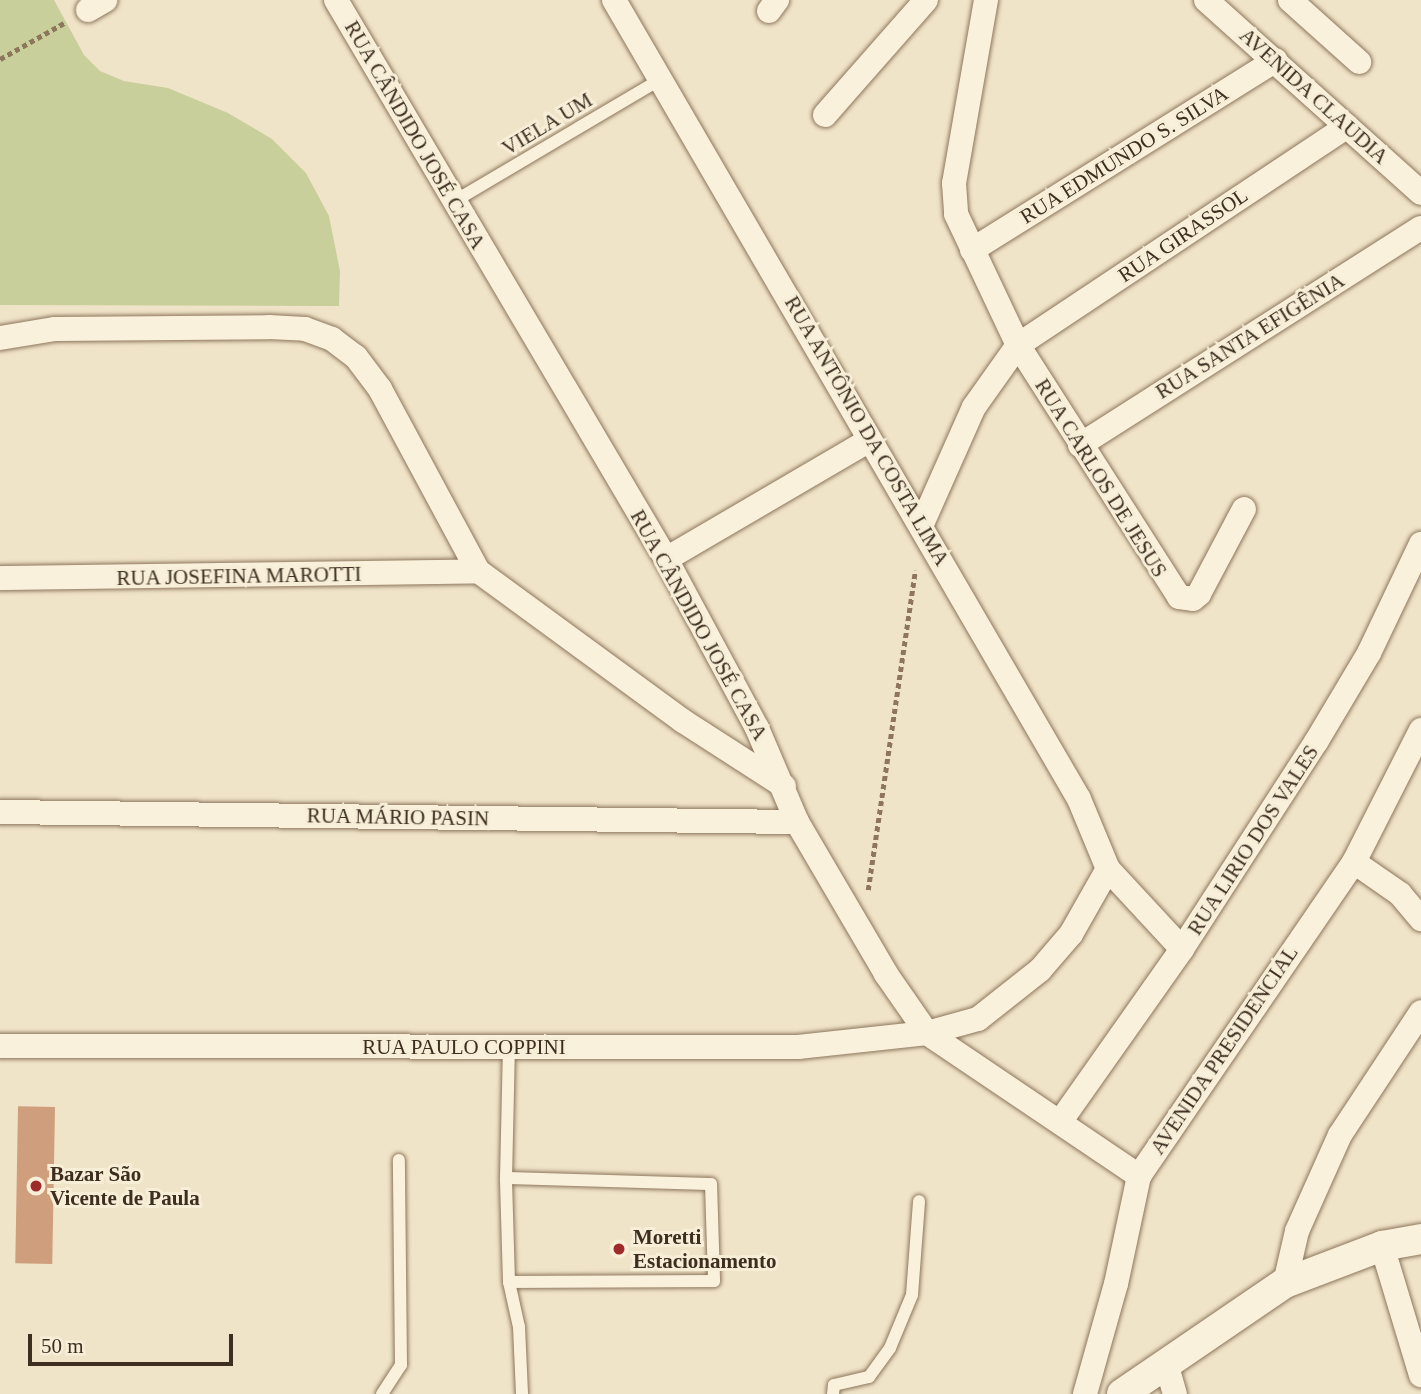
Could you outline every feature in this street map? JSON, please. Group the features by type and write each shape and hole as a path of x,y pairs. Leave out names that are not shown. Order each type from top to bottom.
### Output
{"street":[{"name":"RUA CÂNDIDO JOSÉ CASA","path":"336,0 666,559 783,786 797,822 861,933 927,1033 1139,1176"},
{"name":"RUA ANTÔNIO DA COSTA LIMA","path":"614,0 1079,799 1108,869"},
{"path":"825,115 926,0"},
{"name":"RUA CARLOS DE JESUS","path":"986,0 954,183 956,214 1018,345 1171,589 1185,600 1199,594 1244,509"},
{"name":"AVENIDA CLAUDIA","path":"1206,0 1276,60 1421,193"},
{"path":"1290,0 1359,62"},
{"name":"RUA EDMUNDO S. SILVA","path":"971,250 1276,60"},
{"name":"RUA GIRASSOL","path":"1018,345 1347,126"},
{"name":"RUA SANTA EFIGÊNIA","path":"1080,445 1421,228"},
{"path":"0,338 55,329 269,327 305,329 332,339 355,357 380,390 478,571 682,721 783,786"},
{"path":"921,526 974,407 1018,345"},
{"path":"666,559 870,440"},
{"name":"RUA LIRIO DOS VALES","path":"1060,1122 1182,949 1316,742 1369,653 1421,544"},
{"name":"RUA JOSEFINA MAROTTI","path":"0,578 478,571"},
{"name":"AVENIDA PRESIDENCIAL","path":"1085,1394 1116,1284 1139,1176 1354,862 1421,730"},
{"name":"RUA MÁRIO PASIN","path":"0,812 797,822"},
{"path":"1354,862 1400,894 1421,919"},
{"path":"1108,869 1182,949"},
{"name":"RUA PAULO COPPINI","path":"0,1046 798,1047 927,1033 978,1020 1040,970 1071,933 1108,869"},
{"path":"1285,1283 1297,1231 1340,1135 1421,1012"},
{"path":"1122,1394 1285,1283 1382,1246 1421,1239"},
{"path":"1382,1246 1421,1375"},
{"path":"1166,1363 1175,1394"}],"lane":[{"name":"VIELA UM","path":"453,202 661,79"},
{"path":"509,1048 506,1178 509,1282 519,1326 522,1394"},
{"path":"382,1394 401,1365 399,1160"},
{"path":"506,1178 711,1184 714,1281 509,1282"},
{"path":"833,1394 834,1385 869,1377 890,1348 912,1295 919,1201"}],"path":[{"path":"0,59 97,5"},
{"path":"861,933 921,526"}],"green space":[{"path":"0,0 54,0 84,55 100,71 124,81 168,88 228,113 272,139 306,173 329,216 340,271 339,306 0,305"}],"building":[{"name":"Bazar São Vicente de Paula","path":"18,1106 55,1107 52,1264 15,1263"}],"place":[{"name":"Bazar São Vicente de Paula","path":"36,1186"},
{"name":"Moretti Estacionamento","path":"619,1249"}]}
